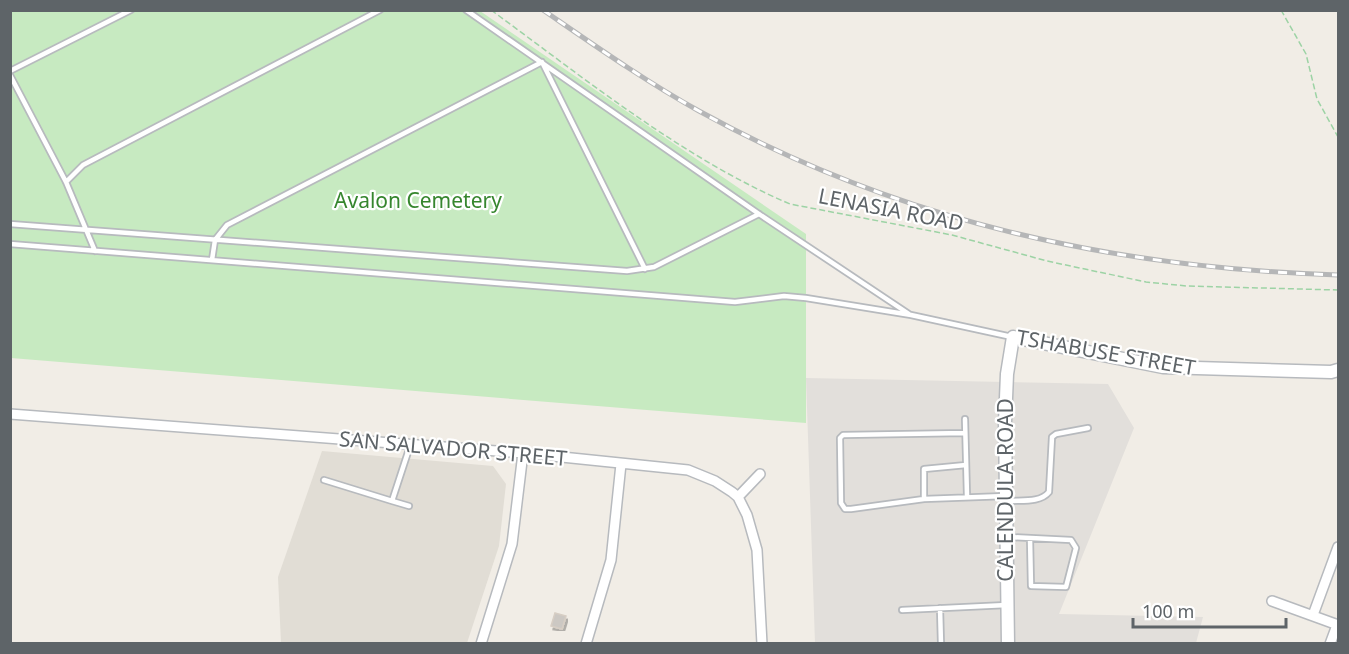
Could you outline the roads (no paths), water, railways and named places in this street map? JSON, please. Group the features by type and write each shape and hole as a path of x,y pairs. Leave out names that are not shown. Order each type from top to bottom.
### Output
{"street":[{"name":"TSHABUSE STREET","path":"1013,337 1182,369 1331,372 1338,370"},
{"name":"CALENDULA ROAD","path":"1008,644 1006,387 1013,337"},
{"name":"SAN SALVADOR STREET","path":"10,414 523,453 688,470 715,481 738,497"},
{"path":"481,644 512,544 523,453"},
{"path":"586,644 611,560 621,464"},
{"path":"760,474 738,497 756,541 762,644"},
{"path":"1313,615 1338,547"},
{"path":"1272,601 1338,625 1330,644"}],"lane":[{"path":"95,251 66,182 10,73 131,10"},
{"path":"66,182 82,165 380,10"},
{"path":"466,10 759,214 911,315"},
{"path":"212,260 215,240 227,225 542,63"},
{"path":"542,63 645,269"},
{"path":"10,224 627,271 654,267 759,214"},
{"name":"TSHABUSE STREET","path":"10,244 735,302 795,297 911,315 1013,337"},
{"path":"965,419 967,496"},
{"path":"965,433 848,433 840,438 841,503 845,508 967,496 1006,499 1046,496 1049,492 1052,437 1056,434 1088,428"},
{"path":"392,501 410,446"},
{"path":"924,500 924,469 966,465"},
{"path":"324,480 409,506"},
{"path":"1006,537 1030,538 1071,540 1075,543 1076,548 1066,587 1030,586 1030,538"},
{"path":"902,610 1007,605"},
{"path":"940,608 941,644"}],"railway":[{"path":"543,10 639,75 699,111 774,149 851,182 929,209 1009,232 1089,249 1171,262 1338,275"}],"park label":[{"name":"Avalon Cemetery","path":"418,201"}]}
